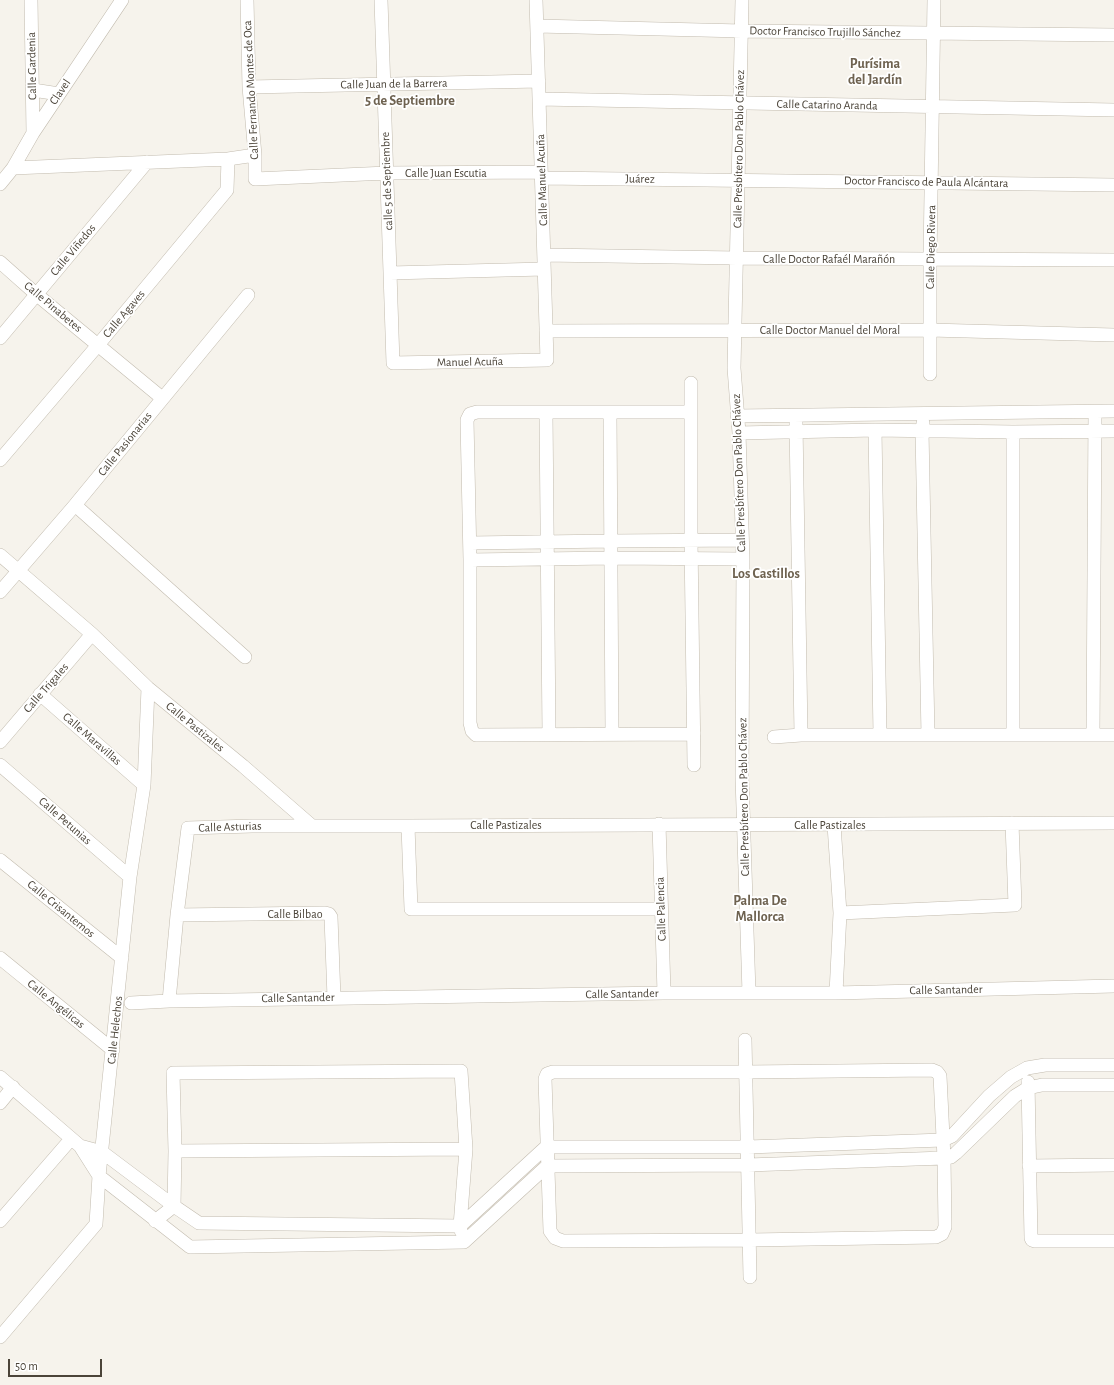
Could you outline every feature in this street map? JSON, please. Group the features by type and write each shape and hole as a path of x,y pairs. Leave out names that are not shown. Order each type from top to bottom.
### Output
{"street":[{"name":"Calle Gardenia","path":"32,0 33,133"},
{"name":"Clavel","path":"0,184 13,168 33,133 122,0"},
{"name":"Calle Fernando Montes de Oca","path":"247,0 249,87 255,155 255,179"},
{"name":"calle 5 de Septiembre","path":"381,0 393,363"},
{"name":"Calle Manuel Acuña","path":"536,0 547,360"},
{"name":"Calle Presbítero Don Pablo Chávez","path":"742,0 734,368 739,433 743,559 742,778 749,993"},
{"name":"Calle Diego Rivera","path":"930,374 930,259 934,0"},
{"name":"Doctor Francisco Trujillo Sánchez","path":"537,26 934,34 1114,35"},
{"name":"Calle Juan de la Barrera","path":"249,87 539,81"},
{"path":"33,90 59,94"},
{"name":"Calle Catarino Aranda","path":"539,100 1114,110"},
{"path":"13,168 228,159 255,155"},
{"name":"Calle Agaves","path":"0,460 227,190 228,159"},
{"name":"Calle Viñedos","path":"0,338 147,162"},
{"name":"Calle Juan Escutia","path":"255,179 387,173 542,175"},
{"name":"Juárez","path":"542,175 738,180"},
{"name":"Doctor Francisco de Paula Alcántara","path":"738,180 1114,185"},
{"name":"Calle Doctor Rafaél Marañón","path":"544,255 737,258 1114,260"},
{"name":"Calle Pinabetes","path":"0,262 36,294 162,398"},
{"path":"390,273 544,269"},
{"name":"Calle Pasionarias","path":"0,592 248,295"},
{"name":"Calle Doctor Manuel del Moral","path":"546,330 930,330 1114,335"},
{"name":"Manuel Acuña","path":"393,363 547,360"},
{"path":"691,383 690,540 694,765"},
{"path":"737,416 1114,411"},
{"path":"692,412 477,412 470,414 467,420 470,543 470,715 472,731 476,735 694,734"},
{"path":"1092,735 1095,412"},
{"path":"546,413 548,734"},
{"path":"610,413 612,734"},
{"path":"924,414 922,431 928,735"},
{"path":"796,416 795,432 801,735"},
{"path":"739,433 875,430 1013,432 1114,431"},
{"path":"875,430 880,735"},
{"path":"1013,432 1013,735"},
{"path":"74,505 245,658"},
{"path":"470,543 742,540"},
{"name":"Calle Pastizales","path":"0,555 92,634 148,688 243,766 312,826 1114,823"},
{"path":"470,560 611,558 743,559"},
{"name":"Calle Trigales","path":"0,742 92,634"},
{"name":"Calle Helechos","path":"0,1336 96,1224 99,1176 130,877 144,785 148,688"},
{"name":"Calle Maravillas","path":"40,694 144,785"},
{"path":"774,737 801,735 1114,735"},
{"name":"Calle Petunias","path":"0,765 130,877"},
{"path":"840,914 1014,905 1012,823"},
{"name":"Calle Palencia","path":"659,824 664,993"},
{"path":"834,825 840,914 836,993"},
{"name":"Calle Asturias","path":"177,916 188,828 312,826"},
{"path":"408,826 411,910 661,909"},
{"name":"Calle Crisantemos","path":"0,860 122,958"},
{"name":"Calle Bilbao","path":"177,916 329,914 331,917 334,998"},
{"path":"169,1001 177,916"},
{"name":"Calle Angélicas","path":"0,958 113,1050"},
{"name":"Calle Santander","path":"131,1003 169,1001 664,993 836,993 1114,986"},
{"path":"746,1040 750,1277"},
{"path":"76,1142 102,1152 174,1206 200,1223 460,1226 546,1147 748,1147 943,1140 952,1136 989,1096 1011,1077 1027,1068 1045,1065 1114,1064"},
{"path":"1027,1068 1032,1240 1035,1242 1114,1240"},
{"path":"932,1070 937,1072 940,1076 943,1140 945,1227 942,1234 936,1237 563,1241 555,1238 550,1231 546,1147 545,1079 547,1074 553,1072 932,1070"},
{"path":"156,1221 174,1206 175,1151 173,1074 461,1071 466,1149 460,1226 464,1242"},
{"path":"0,1077 76,1142 99,1176 190,1247 464,1242 547,1166 748,1165 951,1157 1016,1096 1028,1088 1042,1085 1114,1085"},
{"path":"0,1102 13,1087"},
{"path":"0,1221 76,1142"},
{"path":"175,1151 466,1149"},
{"path":"1030,1166 1114,1165"}],"district":[{"name":"Purísima del Jardín","path":"875,72"},
{"name":"5 de Septiembre","path":"410,101"},
{"name":"Los Castillos","path":"766,574"},
{"name":"Palma De Mallorca","path":"760,910"}]}
